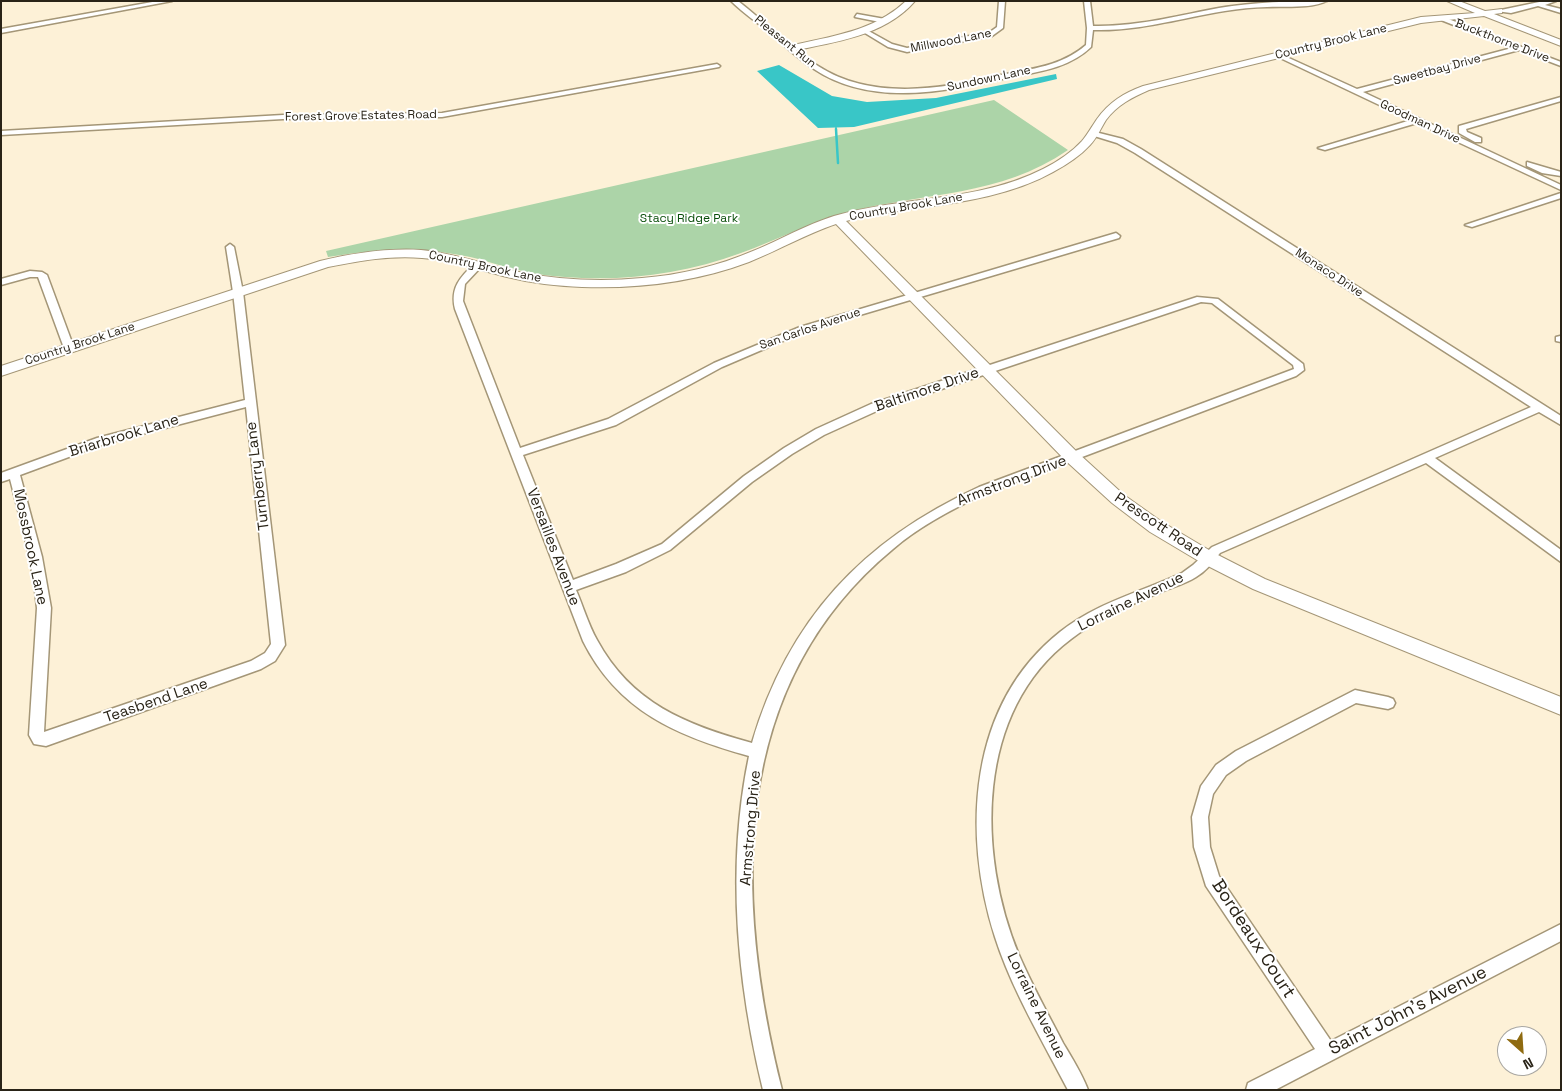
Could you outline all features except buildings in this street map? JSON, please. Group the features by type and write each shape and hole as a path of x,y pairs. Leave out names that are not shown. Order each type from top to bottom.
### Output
{"street":[{"path":"1,31 105,10 169,1"},
{"name":"Pleasant Run","path":"734,1 819,70 839,80"},
{"path":"792,48 833,40 863,30 899,12 911,1"},
{"name":"Millwood Lane","path":"863,30 896,49 916,49 996,32 1000,28 1002,1"},
{"name":"Sundown Lane","path":"839,80 882,89 936,90 1047,67 1069,60 1088,46 1090,28 1087,1"},
{"path":"1090,28 1123,29 1149,26 1240,6 1291,6 1324,1"},
{"path":"1451,1 1561,43"},
{"path":"1473,1 1561,34"},
{"name":"Country Brook Lane","path":"1499,11 1499,8 1525,1"},
{"path":"1530,1 1561,11"},
{"name":"Country Brook Lane","path":"1,370 325,264 363,256 418,254 478,265 519,276 566,282 617,283 692,275 735,262 838,219 898,206 976,195 1017,184 1061,163 1081,147 1094,133 1106,112 1120,102 1163,84 1421,20 1499,11 1510,12 1553,1"},
{"path":"857,16 885,20"},
{"name":"Buckthorne Drive","path":"1444,18 1561,64"},
{"name":"Sweetbay Drive","path":"1355,92 1520,48"},
{"name":"Goodman Drive","path":"1278,55 1561,188"},
{"name":"Forest Grove Estates Road","path":"1,133 283,117 442,115 717,66"},
{"path":"1561,99 1464,127 1461,130 1545,171 1561,174"},
{"path":"1322,148 1417,121"},
{"name":"Monaco Drive","path":"1094,133 1120,141 1138,151 1561,421"},
{"path":"1468,225 1561,195"},
{"name":"Prescott Road","path":"838,219 1072,457 1099,483 1133,510 1208,558 1275,591 1561,706"},
{"name":"San Carlos Avenue","path":"516,453 612,422 718,365 775,340 832,319 1116,236"},
{"name":"Turnberry Lane","path":"230,247 238,292 278,645 270,657"},
{"name":"Versailles Avenue","path":"478,265 462,280 458,289 457,299 590,641 604,664 624,688 646,708 702,736 758,752"},
{"path":"1,282 37,274 44,276 69,348"},
{"name":"Baltimore Drive","path":"569,587 621,568 666,547 748,479 788,451 820,432 874,407 1204,298 1218,303 1295,360 1299,369"},
{"name":"Armstrong Drive","path":"773,1090 757,1015 749,955 745,898 746,846 750,797 758,752 772,708 789,667 816,623 860,570 888,545 950,505 984,490 1292,374 1299,369"},
{"name":"Briarbrook Lane","path":"7,476 101,441 250,402"},
{"name":"Lorraine Avenue","path":"1079,1090 1022,984 1003,936 991,891 984,848 982,808 986,771 994,738 1006,707 1022,680 1041,657 1063,637 1088,620 1194,572 1216,550 1539,408"},
{"path":"1426,457 1561,557"},
{"name":"Mossbrook Lane","path":"7,476 30,533 43,594 44,608 36,735 39,739"},
{"name":"Teasbend Lane","path":"39,739 46,739 256,666 270,657"},
{"name":"Bordeaux Court","path":"1328,1052 1212,880 1202,847 1200,817 1206,791 1220,770 1241,756 1355,696 1388,703"},
{"name":"Saint John's Avenue","path":"1255,1090 1561,932"}],"green space":[{"name":"Stacy Ridge Park","path":"994,100 1068,150 1016,177 961,191 848,212 721,260 682,270 623,278 574,278 530,273 471,257 430,251 396,250 328,257 326,251"}],"water":[{"path":"779,65 832,96 867,102 936,98 1056,74 1057,79 854,127 818,128 757,71"}],"waterway":[{"path":"836,129 838,163"}]}
